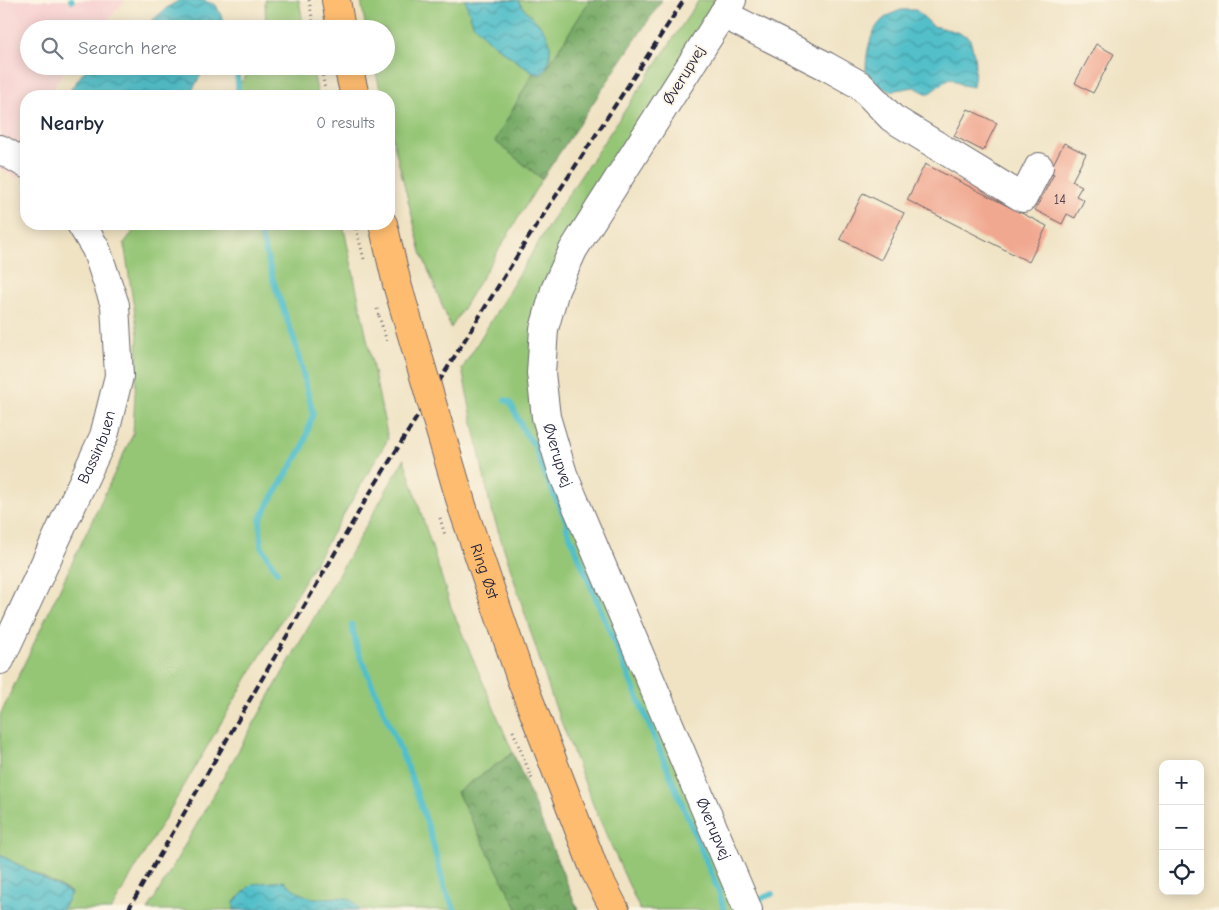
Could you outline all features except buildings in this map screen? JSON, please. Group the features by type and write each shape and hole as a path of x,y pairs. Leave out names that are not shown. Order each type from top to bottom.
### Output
{"main road":[{"path":"336,0 339,20"},
{"path":"350,75 354,90"},
{"name":"Ring Øst","path":"384,230 396,284 463,509 521,679 596,871 615,910"}],"street":[{"name":"Øverupvej","path":"748,910 563,474 546,416 542,373 544,328 554,290 573,250 728,7 860,85 892,118 1023,198 1039,167"},
{"path":"0,149 20,161"},
{"name":"Bassinbuen","path":"3,646 104,436 119,376 115,305 96,249 85,230"}],"path":[{"path":"309,0 312,20"},
{"path":"322,75 325,90"}],"shaded area":[{"path":"0,0 125,0 108,20 20,20 20,75 62,75 53,90 20,90 19,179 0,168"}],"green space":[{"path":"265,0 299,0 302,20 266,20"},
{"path":"361,0 590,0 548,66 495,141 542,179 451,328 421,252 395,148 395,90 380,90 376,75 395,75 395,20 364,20"},
{"path":"590,0 662,0 542,179 495,141 533,73 541,74 548,66"},
{"path":"699,0 726,0 563,249 531,384 736,910 640,910 594,807 552,698 490,505 462,369 556,213"},
{"path":"246,75 314,75 317,90 235,90"},
{"path":"134,230 344,230 388,439 111,910 62,910 71,892 0,855 0,715 133,434 138,334 124,243"},
{"path":"404,459 451,607 513,753 457,792 518,910 148,910"},
{"path":"513,753 578,910 518,910 457,792"}],"water":[{"path":"180,0 202,0 216,5 223,20 153,20"},
{"path":"465,0 518,0 544,30 550,43 547,66 542,74 533,73 484,36 473,24"},
{"path":"901,10 916,10 933,26 969,37 975,62 973,87 962,85 950,78 928,94 914,87 890,91 879,86 866,71 870,41 881,22 888,16"},
{"path":"81,75 201,75 192,90 70,90"},
{"path":"0,855 71,893 62,910 0,909"},
{"path":"284,881 299,892 312,898 341,897 348,899 360,910 234,910 234,902 252,884"}],"waterway":[{"path":"237,75 238,90"},
{"path":"260,230 275,286 295,342 313,413 303,447 260,520 261,546 277,572"},
{"path":"505,400 510,402 525,433 535,446 545,475 566,520 567,529 719,892 724,910"},
{"path":"352,625 357,649 408,768 430,832 445,890 455,910"},
{"path":"762,898 772,894"}],"railway":[{"path":"128,910 368,496 525,243 684,0"}]}
